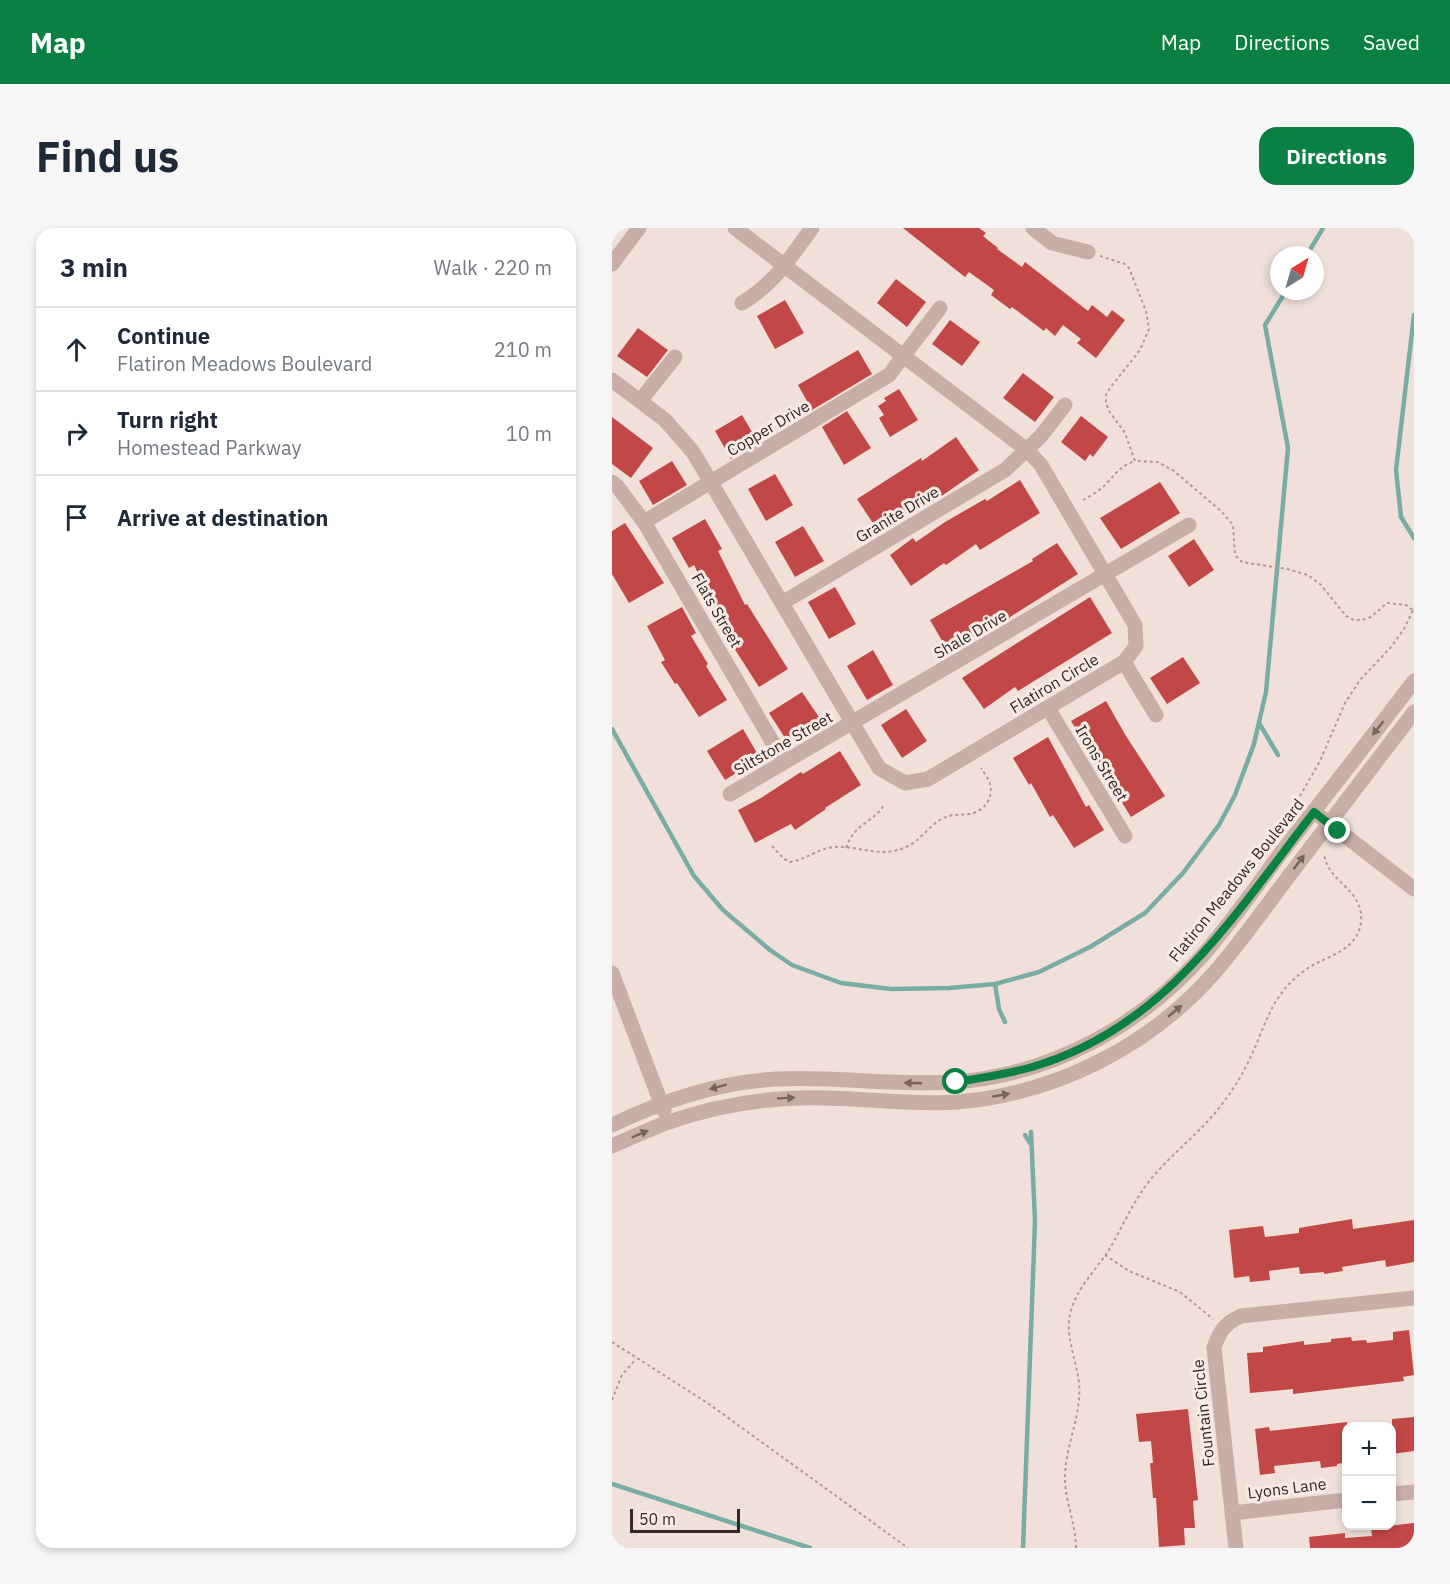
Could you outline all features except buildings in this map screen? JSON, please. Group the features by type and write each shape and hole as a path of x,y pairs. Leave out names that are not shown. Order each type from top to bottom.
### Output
{"street":[{"path":"612,264 639,228"},
{"name":"Flatiron Circle","path":"612,380 665,420 693,452 879,768 905,783 928,779 1124,663 1136,646 1135,625 1041,465 1027,450 735,228"},
{"path":"742,303 760,292 773,280 812,228"},
{"path":"1033,228 1052,243 1088,252"},
{"name":"Copper Drive","path":"644,522 889,375 940,308"},
{"path":"640,401 675,357"},
{"name":"Granite Drive","path":"782,603 1005,470 1041,436 1065,405"},
{"name":"Flats Street","path":"612,482 644,522 784,762"},
{"name":"Shale Drive","path":"853,723 1189,525"},
{"path":"1124,663 1156,715"},
{"name":"Flatiron Meadows Boulevard","path":"612,1125 661,1103 732,1084 776,1079 956,1082 996,1076 1034,1067 1061,1057 1114,1030 1173,986 1204,954 1414,681"},
{"name":"Irons Street","path":"1048,708 1125,836"},
{"path":"612,1146 667,1122 759,1100 803,1097 903,1104 959,1102 1006,1095 1085,1068 1118,1052 1171,1014 1200,988 1227,958 1414,712"},
{"name":"Siltstone Street","path":"730,794 853,723"},
{"path":"1314,812 1414,889"},
{"path":"612,973 667,1122"},
{"name":"Fountain Circle","path":"1236,1548 1214,1348 1223,1328 1228,1322 1241,1316 1414,1298"},
{"path":"1396,1494 1414,1492"},
{"name":"Lyons Lane","path":"1232,1513 1342,1501"}],"path":[{"path":"1118,262 1129,268 1146,311 1149,329 1140,350 1106,394 1109,411 1125,433 1135,461"},
{"path":"1083,500 1099,491 1124,465 1135,461 1158,462 1174,471 1221,511 1233,525 1235,555 1242,562 1287,569 1308,576 1321,585 1346,616 1354,620 1362,620 1371,616 1387,603 1406,605 1414,610 1391,647 1360,680 1345,704 1320,761 1287,820"},
{"path":"772,846 790,862 822,849 846,848 876,853 895,851 909,846 946,817 980,811 988,802 991,794 990,785 981,768"},
{"path":"846,848 850,835 856,828 873,818 884,805"},
{"path":"1076,1548 1065,1482 1067,1460 1079,1408 1078,1383 1069,1336 1072,1306 1150,1180 1210,1120 1225,1100 1241,1076 1269,1012 1280,995 1310,966 1348,946 1357,936 1361,923 1358,903 1349,889 1337,879 1331,870 1324,850"},
{"path":"1105,1255 1129,1272 1180,1292 1203,1311"},
{"path":"612,1342 709,1404 908,1548"},
{"path":"612,1400 622,1376 636,1358"}],"waterway":[{"path":"1312,246 1323,228"},
{"path":"1005,1022 999,1009 995,984 1039,972 1090,947 1145,913 1183,873 1219,825 1235,795 1254,744 1266,692 1288,448 1265,325 1280,300"},
{"path":"1414,315 1396,470 1401,517 1414,538"},
{"path":"1259,723 1278,755"},
{"path":"612,729 694,876 723,910 770,950 792,965 841,983 891,989 995,984"},
{"path":"1023,1548 1035,1221 1031,1132"},
{"path":"1025,1135 1030,1143"},
{"path":"612,1484 810,1548"}],"route":[{"path":"956,1082 1034,1067 1088,1045 1114,1030 1173,986 1204,954 1314,812 1338,831"}]}
